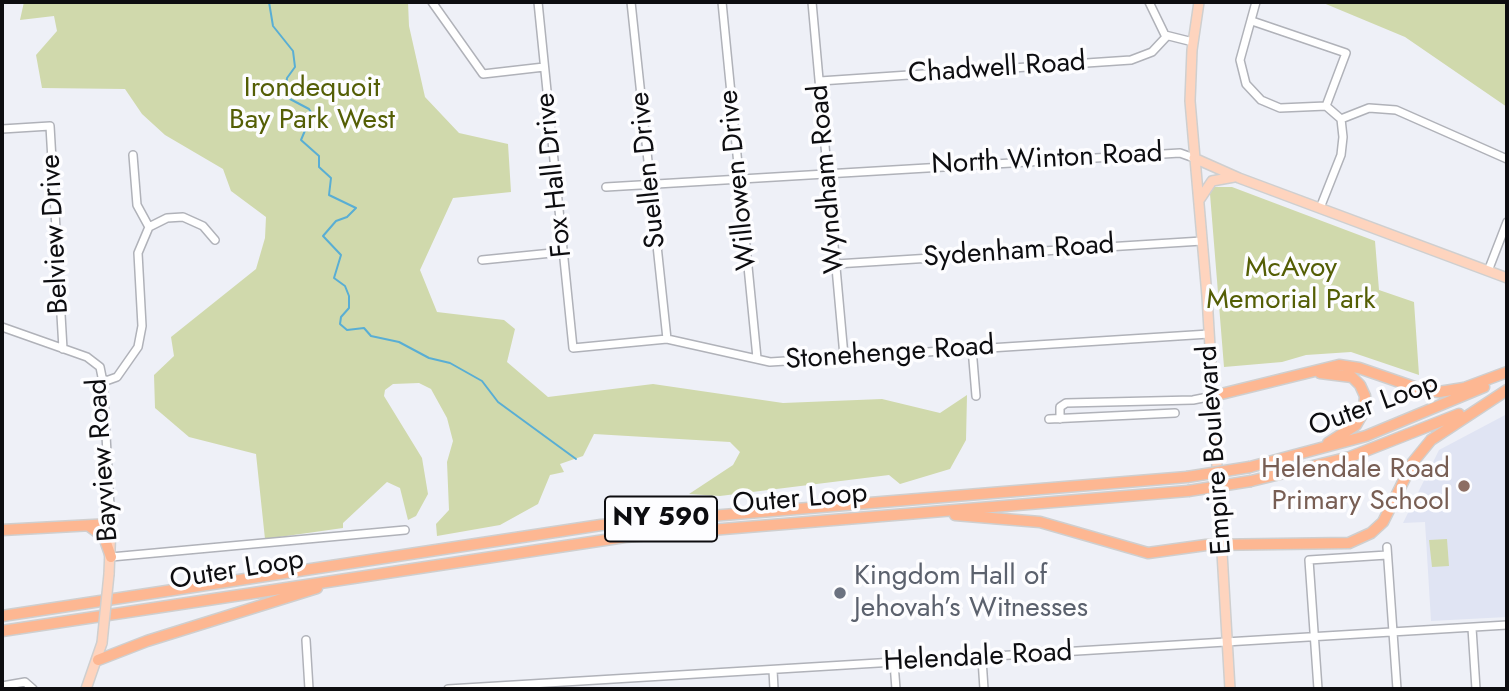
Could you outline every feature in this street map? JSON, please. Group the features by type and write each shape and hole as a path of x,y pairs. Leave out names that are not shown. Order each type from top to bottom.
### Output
{"highway":[{"path":"1213,396 1330,367 1352,366 1423,390 1443,392 1474,385 1507,373"},
{"path":"1250,467 1337,439 1354,428 1363,414 1364,393 1352,377 1326,373 1291,376"},
{"name":"Outer Loop","path":"2,614 612,523 1188,477 1250,467 1325,449 1386,429 1456,401 1507,373"},
{"path":"916,513 1035,521 1144,552 1223,545 1332,545 1364,538 1386,518 1413,462 1431,440 1507,390"},
{"name":"Outer Loop","path":"2,631 405,568 625,537 1188,491 1251,481 1309,468 1381,446 1452,418 1507,390"},
{"path":"2,530 111,524"},
{"path":"85,526 97,529 103,535 111,557"},
{"path":"99,660 109,653 281,597 405,568"}],"main road":[{"name":"Empire Boulevard","path":"1199,2 1193,42 1190,96 1209,334 1230,689"},
{"name":"North Winton Road","path":"1194,158 1239,178 1507,278"},
{"path":"1199,206 1203,191 1212,181 1222,177 1239,178"},
{"name":"Bayview Road","path":"86,689 99,660 102,643 111,557 111,524"}],"street":[{"path":"432,2 483,74 544,67"},
{"name":"Fox Hall Drive","path":"538,2 573,348"},
{"name":"Suellen Drive","path":"631,2 667,339"},
{"name":"Willowen Drive","path":"722,2 757,358"},
{"name":"Wyndham Road","path":"812,2 844,356"},
{"path":"1149,2 1167,36 1193,42"},
{"path":"1256,2 1240,60 1247,84 1270,106 1292,109 1326,106 1341,119 1343,137 1340,155 1320,208"},
{"path":"1252,21 1346,53 1326,106"},
{"name":"Chadwell Road","path":"820,80 1127,61 1152,52 1167,36"},
{"path":"1341,119 1369,108 1396,110 1507,159"},
{"name":"Belview Drive","path":"2,129 50,126 63,349"},
{"name":"North Winton Road","path":"606,187 1180,153 1194,158"},
{"path":"133,155 136,205 149,227"},
{"path":"103,382 117,377 138,347 142,326 138,253 149,227 167,218 183,217 203,226 215,240"},
{"path":"1488,271 1507,222"},
{"name":"Sydenham Road","path":"836,264 1202,241"},
{"path":"482,260 562,252"},
{"name":"Bayview Road","path":"2,327 95,362 101,371 111,524"},
{"name":"Stonehenge Road","path":"573,348 667,339 771,362 1209,334"},
{"path":"972,348 976,396"},
{"path":"1060,419 1060,407 1066,402 1170,401 1213,396"},
{"path":"1049,419 1173,413 1170,401"},
{"path":"111,557 405,530"},
{"path":"1318,689 1309,560 1387,551 1397,689"},
{"name":"Helendale Road","path":"449,689 589,685 773,670 1314,639 1507,625"},
{"path":"1472,628 1476,689"},
{"path":"306,640 309,689"},
{"path":"982,659 984,689"},
{"path":"894,663 896,689"},
{"path":"773,670 774,689"},
{"path":"2,686 22,682 33,689"}],"shaded area":[{"name":"Helendale Road Primary School","path":"1507,414 1507,617 1431,621 1425,522 1403,523 1439,450"}],"green space":[{"name":"Irondequoit Bay Park West","path":"24,2 408,2 409,26 425,97 459,133 508,144 511,192 453,198 420,270 437,312 504,320 515,329 507,362 548,397 653,384 783,403 882,399 940,413 967,395 966,440 950,469 900,484 889,475 720,496 689,494 733,465 740,452 730,442 594,434 583,456 560,464 564,472 550,475 538,504 500,525 437,536 436,524 449,510 447,462 453,441 447,418 431,389 419,383 393,384 385,390 384,396 422,458 428,494 416,516 408,520 400,488 387,482 343,523 343,528 265,539 256,454 189,437 155,408 154,375 174,356 171,337 256,269 265,238 266,217 231,191 223,169 165,135 142,114 125,89 42,88 36,55 57,31 54,16 20,20"},
{"path":"1321,2 1507,2 1507,107 1405,37"},
{"name":"McAvoy Memorial Park","path":"1214,187 1232,187 1375,241 1379,290 1414,302 1419,375 1351,352 1306,355 1282,362 1224,367 1210,194"},
{"path":"1447,539 1449,566 1432,567 1429,540"}],"waterway":[{"path":"269,2 273,26 293,51 295,67 287,78 286,90 290,99 309,109 312,114 301,140 319,156 319,167 331,178 329,195 356,208 347,217 336,221 323,236 341,255 334,278 345,286 349,296 349,308 341,317 340,324 347,330 364,328 371,336 399,342 429,358 450,363 482,381 498,402 576,459"}],"place":[{"name":"Helendale Road Primary School","path":"1464,486"},
{"name":"Kingdom Hall of Jehovah’s Witnesses","path":"840,593"}]}
